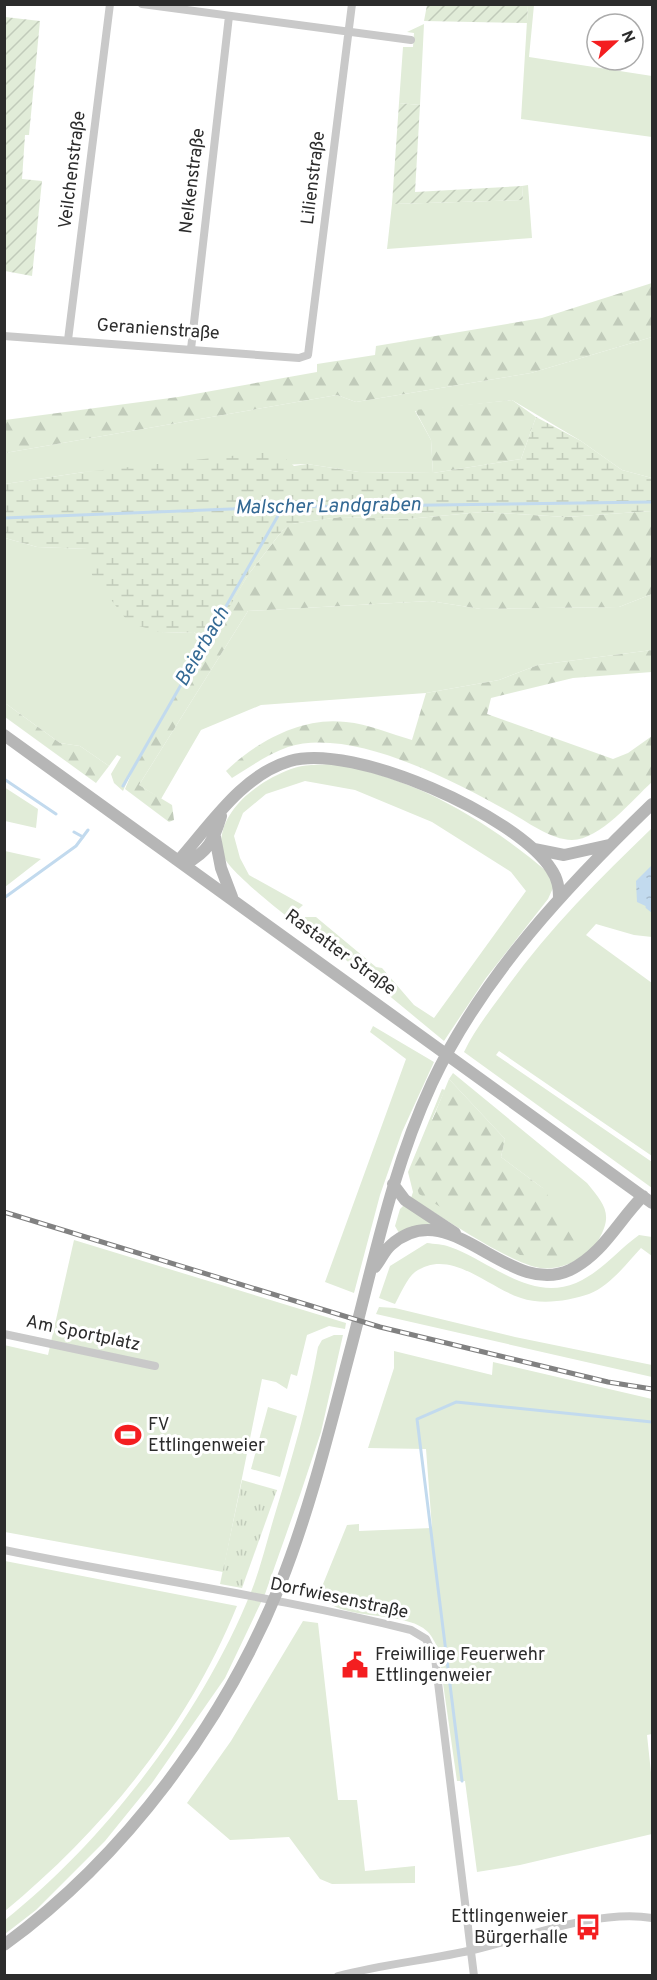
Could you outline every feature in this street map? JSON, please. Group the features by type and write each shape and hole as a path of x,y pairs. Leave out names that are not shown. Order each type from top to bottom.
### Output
{"main road":[{"name":"Rastatter Straße","path":"4,735 648,1199"},
{"path":"182,862 240,791 264,773 290,761 315,757 340,758 375,766 452,798 534,849 553,873 558,884 559,899"},
{"path":"4,1945 95,1865 155,1797 217,1706 264,1619 279,1585 315,1481 350,1356 393,1184 406,1143 433,1081 461,1030 502,970 559,899 609,845 652,804"},
{"path":"182,862 200,856 215,837 222,812"},
{"path":"215,837 219,861 233,898"},
{"path":"534,849 564,855 609,845"},
{"path":"393,1184 405,1200 444,1223 462,1239"},
{"path":"369,1276 392,1245 418,1231 442,1231 462,1239 505,1263 534,1273 557,1274 588,1260 598,1251 628,1211 648,1199"}],"street":[{"name":"Veilchenstraße","path":"68,340 110,4"},
{"path":"142,4 411,40"},
{"name":"Lilienstraße","path":"308,355 352,4"},
{"name":"Nelkenstraße","path":"191,349 229,16"},
{"name":"Geranienstraße","path":"4,336 299,358 308,355"},
{"name":"Am Sportplatz","path":"4,1334 155,1366"},
{"name":"Dorfwiesenstraße","path":"4,1550 116,1573 308,1606 411,1630 426,1639 435,1658 474,1976"},
{"path":"338,1976 472,1950 580,1923 622,1917 652,1918"}],"green space":[{"path":"427,5 528,5 527,23 424,21"},
{"path":"528,5 534,5 529,57 585,66 585,72 626,72 652,76 652,137 521,119"},
{"path":"5,17 40,21 29,135 25,135 22,179 42,181 32,276 5,271"},
{"path":"424,24 420,105 399,103 403,47 413,47 414,33 407,32"},
{"path":"399,103 420,105 415,192 522,186 523,200 392,204"},
{"path":"528,185 532,238 387,249 392,204 523,200 522,186"},
{"path":"652,283 652,337 531,373 356,402 337,395 5,453 5,420 178,397 317,372 317,364 375,355 376,346 542,318"},
{"path":"652,337 652,478 622,470 581,441 512,400 415,411 431,440 433,473 359,472 307,464 84,472 5,484 5,453 337,395 356,402 531,373"},
{"path":"512,400 536,417 521,459 433,473 431,440 415,410"},
{"path":"536,417 581,441 622,470 652,478 652,511 566,517 482,512 407,519 340,517 292,524 282,531 248,575 208,644 194,632 163,633 129,623 92,575 87,549 37,547 5,538 5,484 84,472 277,451 294,466 307,464 359,472 433,473 521,459"},
{"path":"652,511 652,594 619,607 481,609 430,601 248,611 139,785 172,805 174,820 169,822 125,789 137,760 248,575 282,531 291,524 340,517 407,519 482,512 566,517"},
{"path":"5,538 37,547 88,549 163,633 194,632 208,644 137,760 123,791 114,783 111,774 121,757 117,755 109,766 80,746 60,743 5,703"},
{"path":"652,594 652,650 538,665 499,680 426,693 261,705 201,730 161,799 139,785 248,611 430,601 481,609 619,607"},
{"path":"652,650 652,672 573,678 491,698 487,714 613,759 628,753 652,736 652,782 605,826 583,838 572,840 555,837 484,798 430,772 370,750 341,744 313,743 288,747 266,757 232,778 226,771 251,750 297,727 329,721 346,722 412,740 426,693 499,680 538,665"},
{"path":"5,703 60,743 80,746 109,766 96,783 5,717"},
{"path":"333,764 393,779 449,804 502,837 551,875 553,888 548,899 486,978 444,1041 306,927 305,917 316,917 376,967 382,968 414,1005 434,1018 526,891 511,872 432,822 355,790 305,781 266,794 243,813 234,836 240,858 249,875 303,905 289,918 242,879 223,855 221,840 224,826 240,801 252,791 278,774 296,767"},
{"path":"4,787 38,809 36,828 5,821"},
{"path":"652,828 652,937 634,935 596,924 586,935 652,983 652,1156 499,1051 496,1055 652,1162 652,1188 464,1052 486,1015 554,928"},
{"path":"5,851 41,859 5,887"},
{"path":"373,1026 434,1062 402,1132 380,1195 354,1293 325,1282 406,1059 370,1032"},
{"path":"453,1073 587,1183 598,1197 605,1209 606,1222 599,1239 588,1252 565,1265 540,1268 493,1248 411,1198 413,1192 408,1172 442,1089 445,1090 432,1119 544,1189 501,1157 505,1139 449,1079"},
{"path":"449,1079 505,1139 501,1157 544,1189 577,1245 554,1258 520,1255 419,1194 411,1172"},
{"path":"405,1204 432,1225 399,1233 395,1226 400,1209"},
{"path":"639,1235 652,1237 652,1256 641,1248 604,1286 573,1299 546,1302 521,1298 455,1266 442,1264 428,1265 415,1272 406,1282 395,1304 379,1298 390,1266 427,1243 450,1247 465,1253 526,1284 559,1287 576,1283 593,1273"},
{"name":"FV Ettlingenweier","path":"74,1240 346,1323 345,1329 329,1326 307,1335 297,1376 291,1374 287,1389 276,1382 262,1379 223,1572 5,1532 4,1345 48,1355"},
{"path":"379,1307 395,1308 515,1337 652,1365 652,1377 376,1314"},
{"path":"334,1335 343,1335 321,1432 265,1594 225,1678 152,1783 105,1841 36,1910 5,1934 5,1920 43,1888 115,1813 148,1771 207,1683 231,1637 258,1573 299,1431 318,1347 322,1340"},
{"path":"394,1351 492,1375 493,1362 652,1399 652,1734 647,1735 652,1782 652,1834 520,1865 477,1872 465,1781 457,1781 438,1648 428,1632 418,1625 404,1620 341,1609 328,1603 319,1594 347,1525 359,1524 359,1531 432,1528 426,1449 368,1448 394,1368"},
{"path":"268,1407 297,1416 280,1477 251,1469"},
{"path":"242,1480 277,1490 242,1588 220,1584"},
{"path":"5,1561 237,1606 194,1693 140,1773 76,1846 5,1911"},
{"path":"303,1621 318,1623 338,1800 357,1800 365,1871 415,1866 415,1883 332,1884 320,1879 289,1837 230,1840 187,1803 231,1741"}],"water":[{"path":"652,865 652,909 637,902 636,881"}],"waterway":[{"name":"Malscher Landgraben","path":"4,518 283,507 652,502"},
{"name":"Beierbach","path":"123,786 283,507"},
{"path":"4,779 56,814"},
{"name":"Beierbach","path":"4,898 76,846 88,830"},
{"path":"74,832 83,837"},
{"path":"652,899 647,907 652,911"},
{"path":"462,1781 417,1419 456,1402 652,1422"}],"railway":[{"path":"4,1212 380,1327 608,1382 652,1389"}],"place":[{"name":"FV Ettlingenweier","path":"128,1435"},
{"name":"Freiwillige Feuerwehr Ettlingenweier","path":"355,1665"},
{"name":"Ettlingenweier Bürgerhalle","path":"588,1927"}]}
